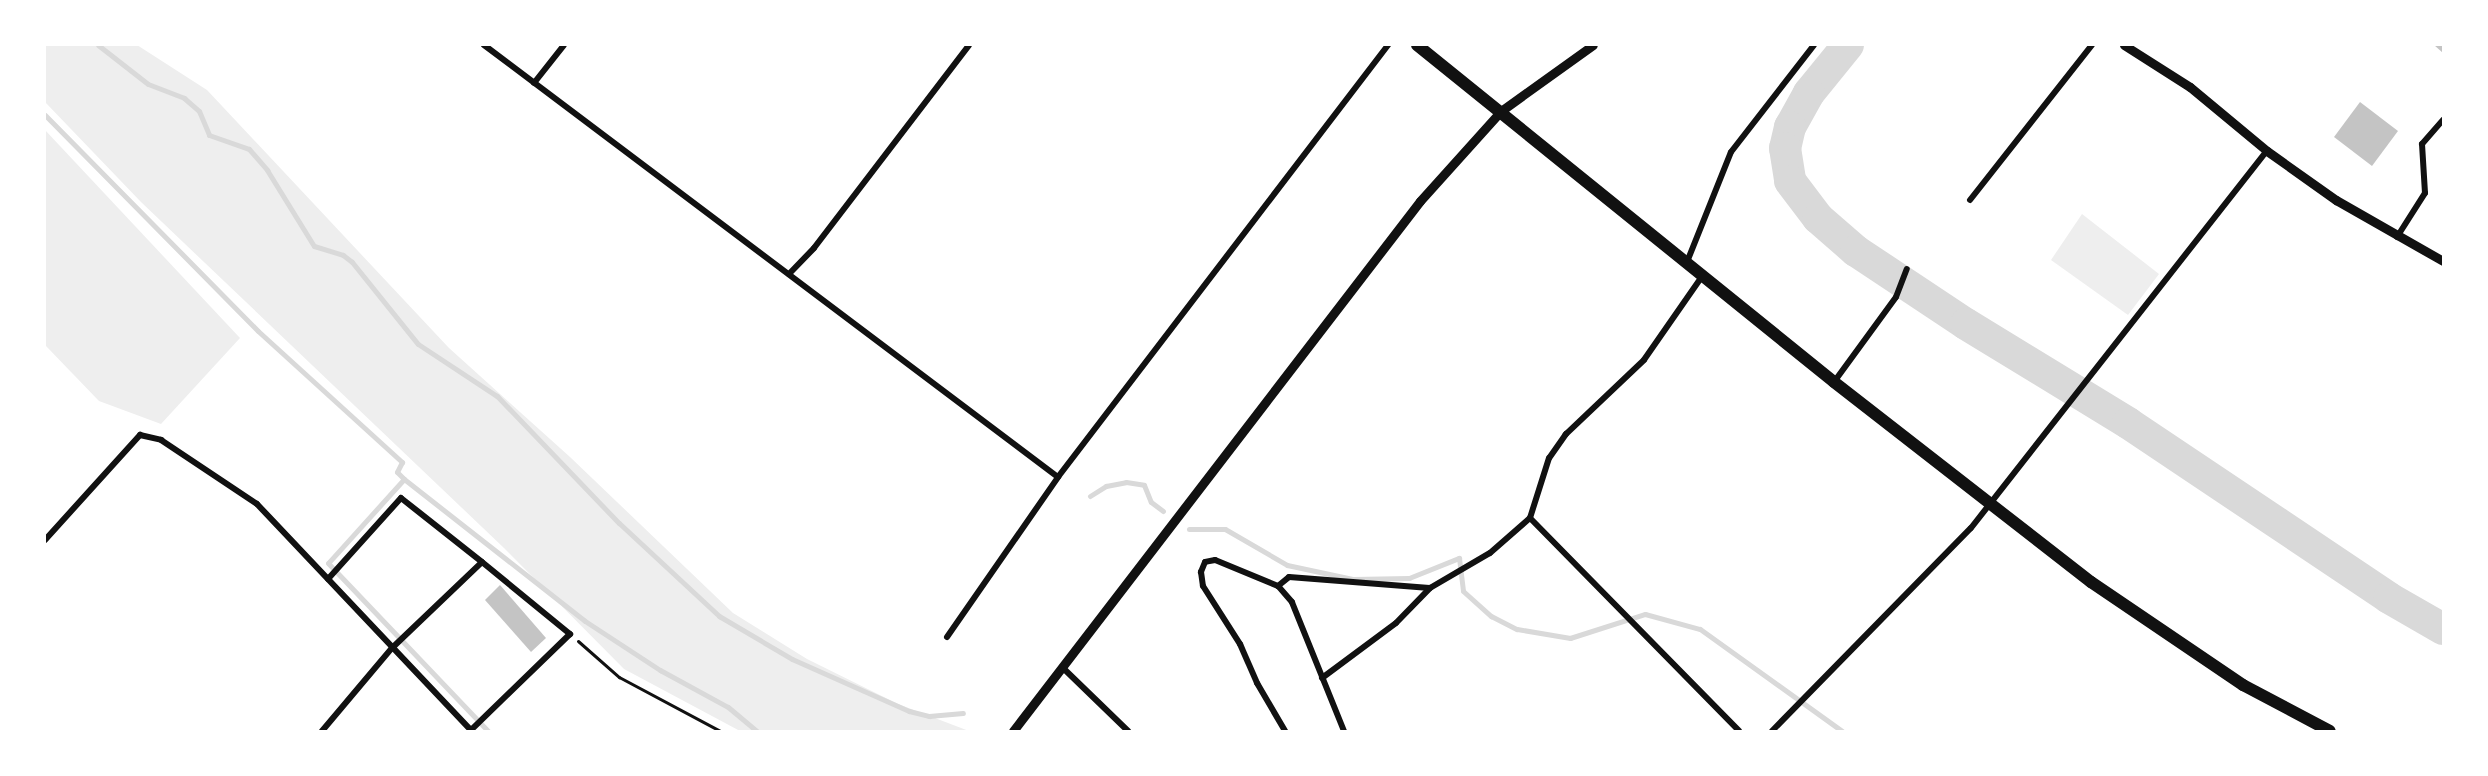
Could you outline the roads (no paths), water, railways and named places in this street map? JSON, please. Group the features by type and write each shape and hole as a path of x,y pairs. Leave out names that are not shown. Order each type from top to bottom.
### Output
{"main road":[{"path":"1417,45 1989,505 2166,636 2244,685 2330,731"}],"street":[{"path":"484,45 1058,477"},
{"path":"534,83 564,45"},
{"path":"789,274 814,248 969,45"},
{"path":"947,637 1058,477 1388,45"},
{"path":"1013,731 1420,201 1501,111 1593,45"},
{"path":"1688,262 1731,152 1814,45"},
{"path":"1970,200 2092,45"},
{"path":"2124,45 2190,87 2267,151 2396,237 2443,261"},
{"path":"2396,237 2424,193 2422,144 2443,120"},
{"path":"1773,731 1989,505 2267,151"},
{"path":"1834,382 1896,297 1906,269"},
{"path":"1322,678 1396,623 1430,588 1490,553 1530,518 1549,458 1566,434 1644,360 1703,275"},
{"path":"45,540 140,435 161,440 257,504 328,579 472,730 570,634 400,498 328,579"},
{"path":"1530,518 1739,731"},
{"path":"322,731 393,647 482,562"},
{"path":"1285,731 1257,683 1240,644 1203,586 1201,572 1205,562 1227,562 1278,586 1292,602 1344,731"},
{"path":"1278,586 1289,577 1430,588"},
{"path":"1062,667 1128,731"}],"waterway":[{"path":"98,45 148,84 184,98 199,111 209,135 249,149 267,170 314,246 343,255 352,262 418,344 497,396 619,523 719,616 792,659 909,711 929,716 963,713"},
{"path":"1848,45 1809,93 1790,127 1785,148 1790,181 1818,218 1856,251 1966,324 2128,423 2389,598 2443,629"},
{"path":"45,115 258,331 402,462 397,472 404,479 585,621 660,670 728,707 757,731"},
{"path":"404,479 328,563 488,731"},
{"path":"1090,496 1106,486 1126,482 1144,485 1151,502 1163,511"},
{"path":"1189,529 1225,529 1287,565 1353,579 1409,578 1459,558 1463,591 1491,616 1517,629 1570,638 1645,614 1700,629 1842,731"}]}
